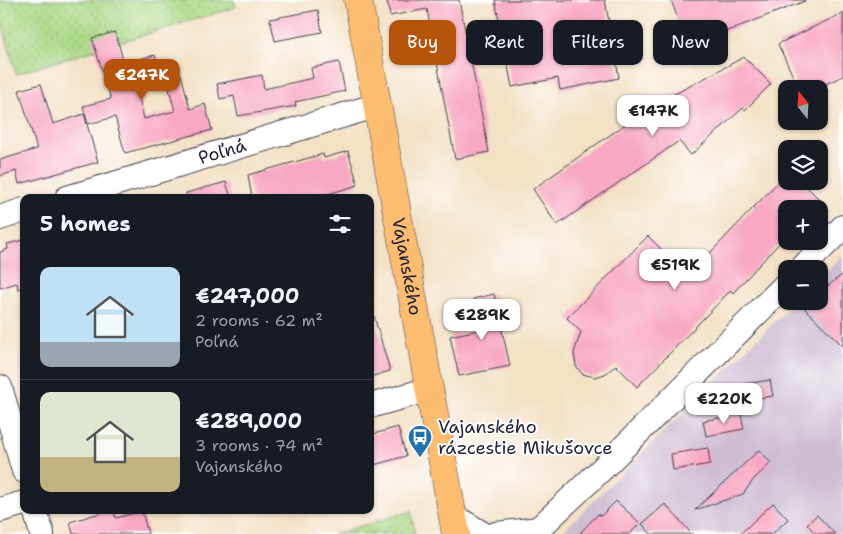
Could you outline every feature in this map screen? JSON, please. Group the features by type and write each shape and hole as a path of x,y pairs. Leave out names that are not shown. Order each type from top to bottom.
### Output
{"main road":[{"name":"Vajanského","path":"358,0 455,525"}],"street":[{"name":"Poľná","path":"80,194 378,105"},
{"path":"0,218 20,211"},
{"path":"810,260 843,227"},
{"path":"496,534 535,531 603,468 778,292"},
{"path":"0,388 20,457"},
{"path":"374,405 430,389"},
{"path":"0,510 20,504"},
{"path":"36,514 42,534"},
{"path":"455,525 483,534"}],"shaded area":[{"path":"843,255 843,534 560,534 787,310 828,310 828,270"}],"green space":[{"path":"0,0 234,0 236,7 16,74 0,15"},
{"path":"411,511 415,534 334,534"}],"building":[{"path":"387,0 459,0 466,35 466,65 472,65 489,152 455,159 437,65 456,65 456,20 429,20 427,9 390,16"},
{"path":"495,0 605,0 609,20 553,20 553,65 617,65 619,78 560,90 558,78 512,87 508,65 543,65 543,20 499,20"},
{"path":"671,0 805,0 728,31 728,20 678,20"},
{"path":"318,10 322,32 275,41 270,19"},
{"path":"843,13 843,76 828,83 828,80 795,80 778,44"},
{"path":"115,32 124,63 155,55 162,77 136,85 144,119 175,111 166,78 181,74 190,109 205,104 212,130 125,153 115,117 88,124 83,106 111,99 92,38"},
{"path":"744,57 771,84 745,110 743,108 691,155 679,141 557,225 533,189 647,109"},
{"path":"339,62 345,91 295,102 296,106 238,116 234,96 220,99 217,84 262,75 264,89 313,78 311,68"},
{"path":"41,84 53,124 84,114 98,162 19,184 16,171 0,176 0,160 37,149 19,90"},
{"path":"348,151 358,185 328,194 251,194 248,175 323,154 324,158"},
{"path":"226,182 230,194 186,194"},
{"path":"778,182 778,190 810,190 820,200 778,200 778,245 733,293 731,290 637,387 616,365 605,374 595,377 582,374 576,366 574,353 581,332 567,318 648,236 688,276"},
{"path":"20,241 20,289 18,289 17,283 0,288 0,252 8,249 7,244"},
{"path":"843,274 843,346 806,310 828,310 828,286"},
{"path":"494,294 510,366 459,376 450,336 479,330 473,299"},
{"path":"374,316 390,371 374,376"},
{"path":"770,380 773,396 735,402 733,386"},
{"path":"741,414 744,429 706,436 703,421"},
{"path":"398,427 406,456 374,465 374,434"},
{"path":"708,448 710,464 673,470 671,454"},
{"path":"759,450 771,463 754,479 743,494 695,510"},
{"path":"616,501 640,523 630,534 579,534 598,514 601,516"},
{"path":"773,503 788,519 772,534 740,534"},
{"path":"665,504 692,534 651,534 642,524"},
{"path":"97,514 114,514 116,518 131,514 143,514 148,534 73,534 70,522"},
{"path":"817,515 835,534 816,534 807,524"}],"place":[{"name":"Vajanského rázcestie Mikušovce","path":"420,458"}]}
